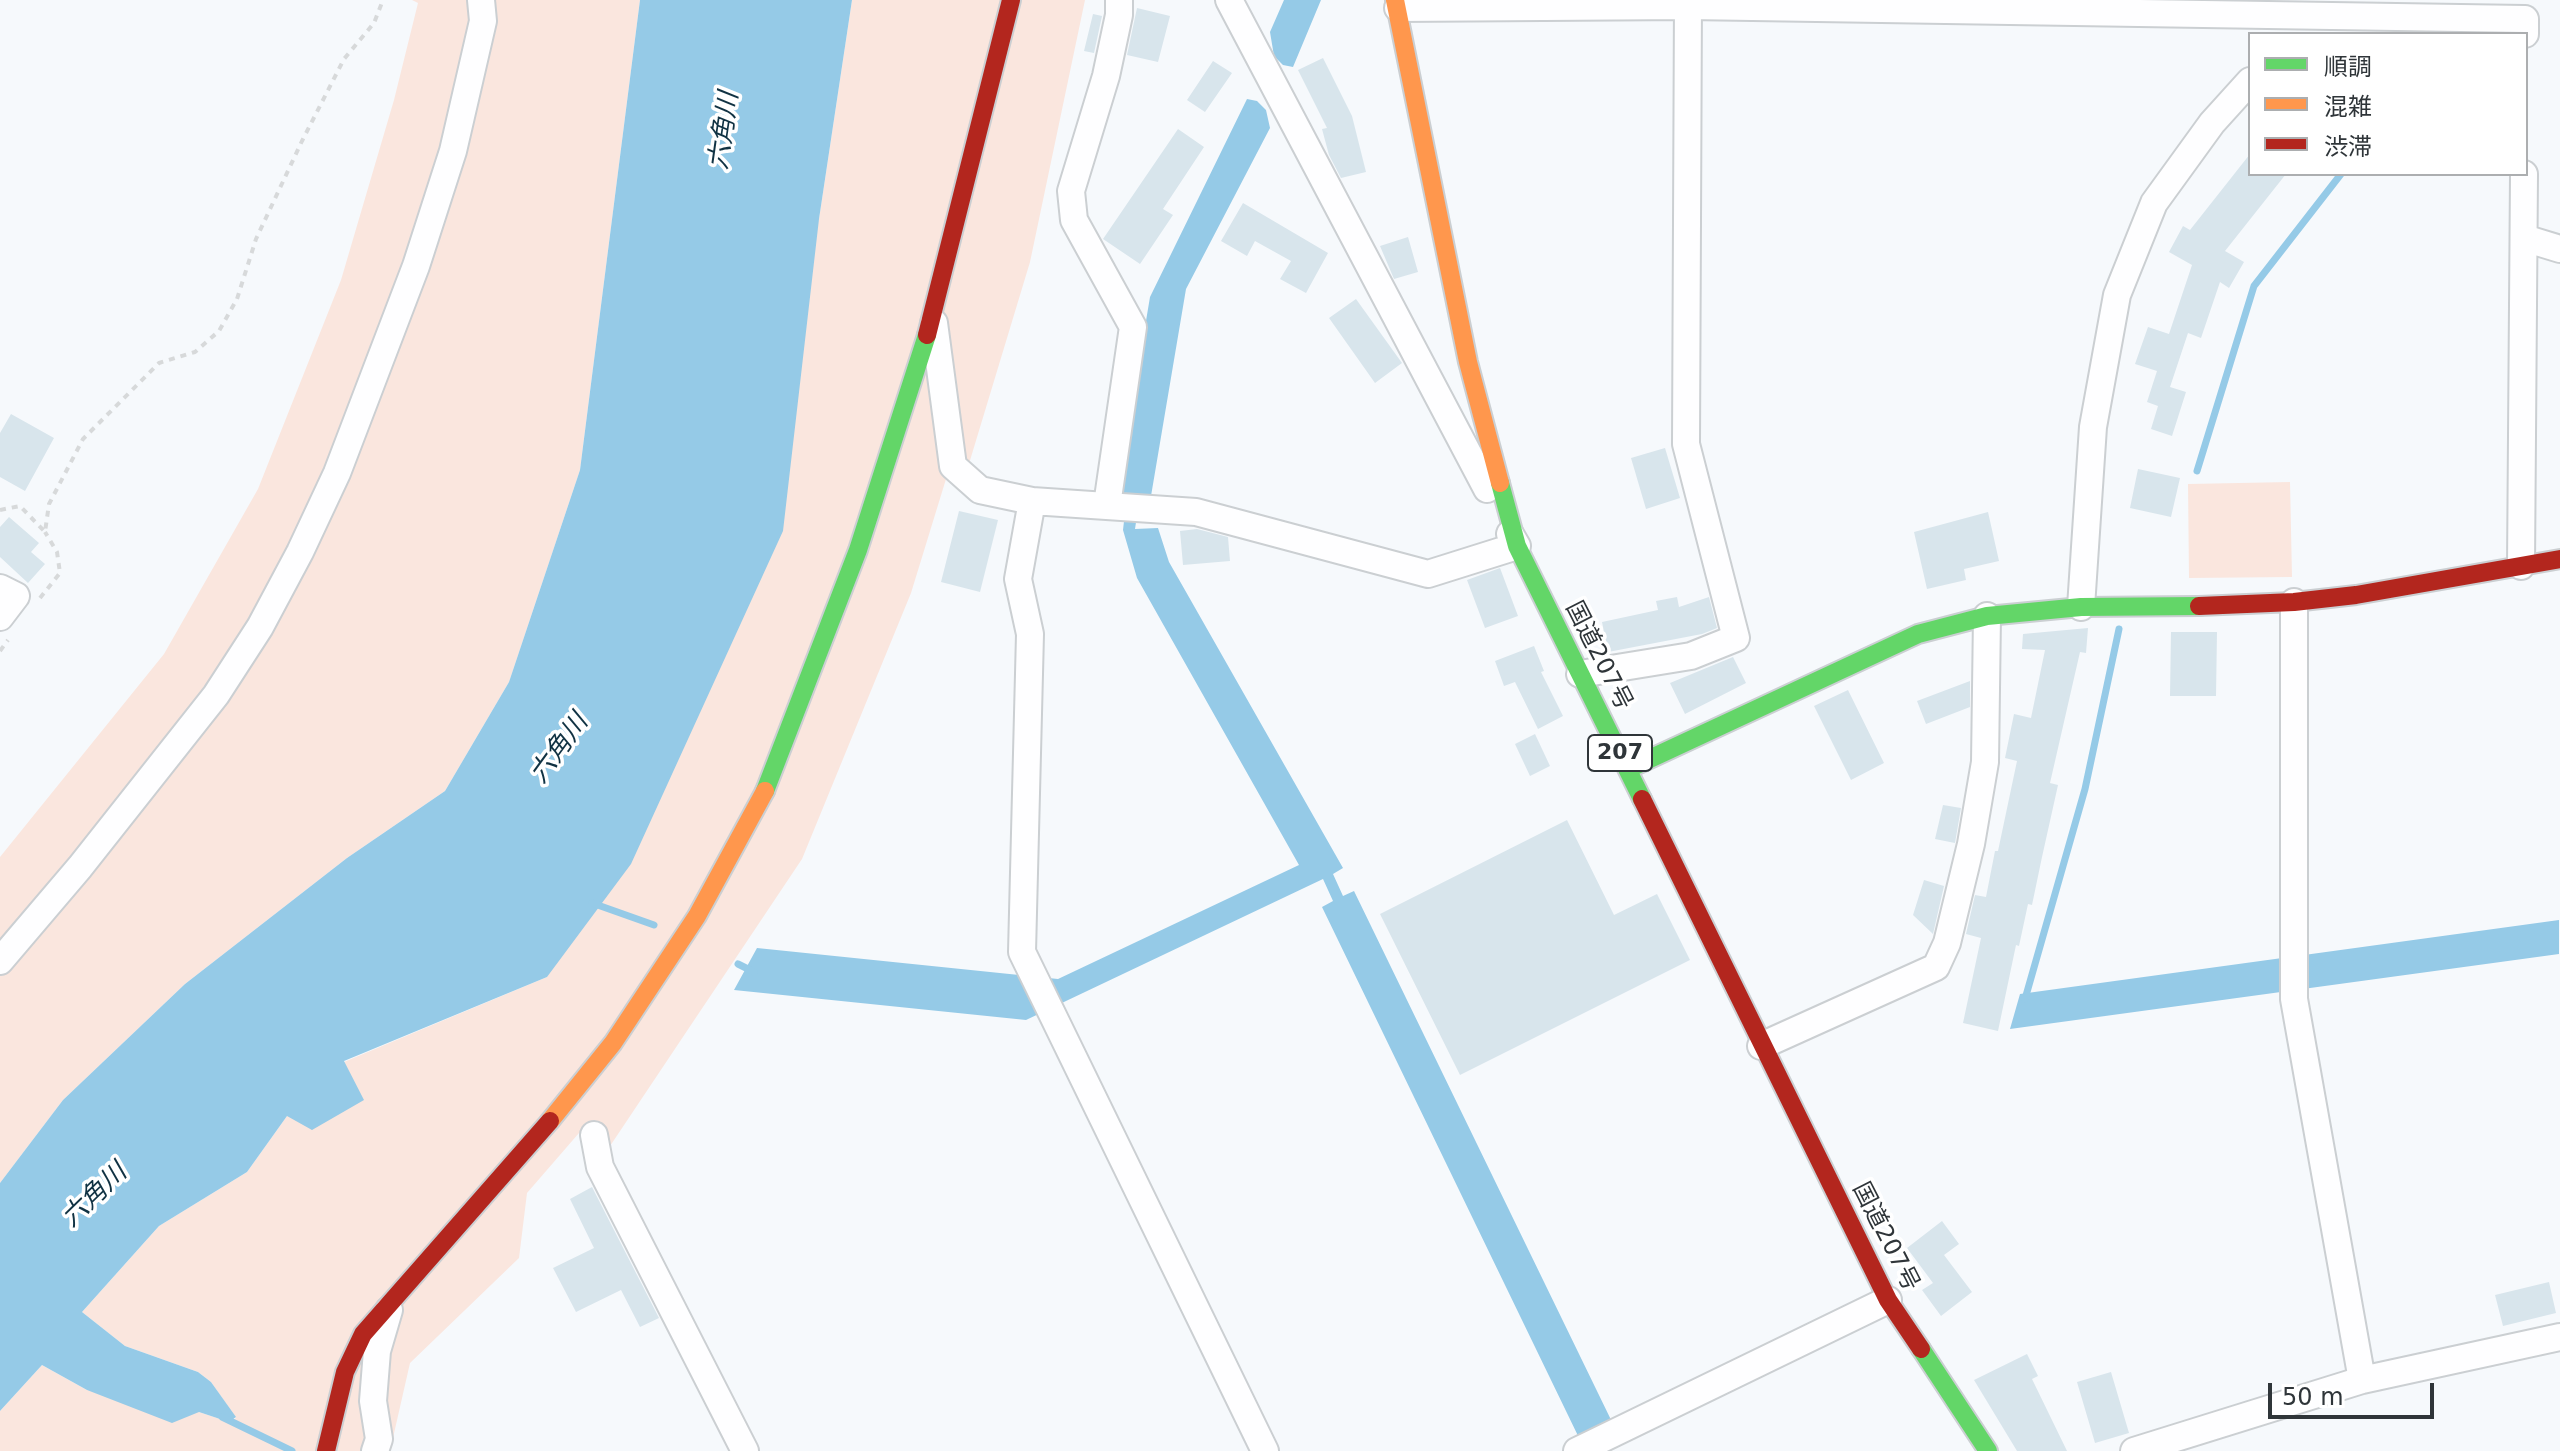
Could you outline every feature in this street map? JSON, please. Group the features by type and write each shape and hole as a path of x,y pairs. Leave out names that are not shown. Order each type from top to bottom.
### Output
{"main road":[{"path":"326,1451 345,1372 363,1334 517,1161 613,1043 697,916 754,814 858,550 933,315 1011,0"},
{"name":"国道207号","path":"1397,4 1468,362 1517,546 1888,1300 1988,1451"},
{"path":"1628,769 1918,634 1987,616 2081,607 2294,602 2356,595 2560,559"}],"street":[{"path":"0,961 80,867 216,695 260,627 300,552 337,473 416,266 453,151 483,21 481,0"},
{"path":"1119,0 1119,15 1106,76 1071,191 1074,220 1133,327 1124,506"},
{"path":"933,315 953,466 980,490 1032,501 1196,512 1428,574 1517,546 1229,0"},
{"path":"1397,4 1688,3 2260,17 2525,19 2525,32"},
{"path":"1580,674 1691,656 1736,638 1686,444 1688,3"},
{"path":"2081,607 2093,427 2117,295 2154,203 2212,123 2248,83"},
{"path":"2521,566 2524,176"},
{"path":"2524,238 2560,249"},
{"path":"1032,501 1018,579 1030,634 1022,952 1265,1451"},
{"path":"0,588 16,596 0,617"},
{"path":"2294,602 2294,999 2362,1380"},
{"path":"1761,1046 1936,967 1947,943 1964,872 1985,762 1987,616"},
{"path":"594,1135 600,1167 745,1451"},
{"path":"375,1451 379,1439 373,1401 377,1351 392,1299"},
{"path":"1577,1451 1888,1300"},
{"path":"2134,1451 2362,1380 2560,1337"}],"path":[{"path":"0,510 20,506 45,532 49,504 83,439 159,363 195,352 219,331 237,299 256,239 302,141 344,59 374,23 383,0"}],"shaded area":[{"path":"412,0 640,0 580,470 509,682 445,791 347,858 185,984 63,1100 0,1183 0,857 164,654 258,489 341,280 394,100 418,3"},
{"path":"852,0 1085,0 1030,262 968,467 946,479 911,593 802,859 606,1152 579,1133 527,1193 519,1258 410,1363 390,1451 0,1451 0,1411 42,1365 87,1390 199,1412 229,1422 236,1418 211,1382 198,1372 125,1346 82,1312 159,1226 247,1172 287,1116 363,1100 344,1062 547,977 819,219"},
{"path":"2290,482 2292,577 2189,578 2188,484"}],"water":[{"name":"六角川","path":"640,0 852,0 819,219 783,531 631,864 547,977 344,1061 364,1100 312,1130 287,1116 247,1172 159,1226 82,1312 125,1346 198,1372 211,1382 236,1417 229,1422 199,1412 172,1423 87,1390 42,1365 0,1411 0,1183 63,1100 185,984 347,858 445,791 509,682 580,470"},
{"path":"1284,0 1321,0 1293,67 1283,65 1274,56 1270,32"},
{"path":"1247,99 1257,101 1266,110 1270,128 1186,289 1151,496 1140,496 1135,529 1158,528 1169,562 1343,868 1333,874 1343,896 1354,891 1614,1426 1581,1442 1322,907 1333,901 1323,879 1026,1020 734,990 757,948 1058,979 1299,865 1137,578 1123,530 1127,495 1117,494 1150,297"},
{"path":"2559,920 2559,954 2010,1029 2020,994"}],"building":[{"path":"1137,8 1170,16 1158,62 1127,55"},
{"path":"1093,14 1102,16 1094,53 1084,51"},
{"path":"1323,58 1352,116 1366,172 1341,178 1329,155 1322,129 1327,128 1298,70"},
{"path":"1213,61 1232,73 1205,112 1187,100"},
{"path":"1178,129 1204,147 1163,209 1173,215 1140,264 1103,239"},
{"path":"2248,157 2248,176 2284,176 2225,251 2244,262 2229,288 2220,282 2201,338 2188,333 2170,387 2186,392 2172,436 2151,429 2158,406 2147,402 2157,371 2135,364 2148,327 2169,334 2192,265 2169,252 2183,226 2190,230"},
{"path":"1243,203 1328,253 1306,293 1280,279 1291,261 1255,241 1247,256 1221,241"},
{"path":"1408,237 1418,272 1394,279 1380,246"},
{"path":"1356,299 1402,363 1375,383 1329,318"},
{"path":"11,414 54,438 25,491 0,477 0,433"},
{"path":"1665,448 1680,498 1646,509 1631,458"},
{"path":"2138,469 2180,478 2171,517 2130,508"},
{"path":"959,511 998,520 980,592 941,582"},
{"path":"1988,512 1999,561 1964,569 1966,580 1927,589 1914,532"},
{"path":"9,517 39,543 31,552 45,564 28,583 0,557 0,527"},
{"path":"1197,529 1228,537 1230,561 1183,565 1180,531"},
{"path":"1500,568 1518,616 1485,628 1467,580"},
{"path":"1677,597 1679,607 1709,597 1717,628 1702,634 1608,652 1602,622 1658,610 1656,601"},
{"path":"2088,628 2086,653 2080,652 2050,783 2058,785 2032,905 2028,904 2019,946 2016,945 1998,1031 1963,1023 1981,938 1966,934 1975,895 1986,897 1995,851 1998,851 2017,761 2005,758 2014,714 2031,718 2045,650 2022,649 2023,634"},
{"path":"2171,632 2217,632 2216,696 2170,696"},
{"path":"1534,646 1544,671 1541,672 1563,716 1538,729 1515,682 1504,686 1495,661"},
{"path":"1733,657 1746,683 1685,714 1670,683"},
{"path":"1970,681 1970,707 1926,724 1917,701"},
{"path":"1848,690 1884,763 1851,780 1814,706"},
{"path":"1535,734 1550,766 1530,776 1515,744"},
{"path":"1943,805 1961,808 1955,843 1935,839"},
{"path":"1567,820 1614,915 1657,894 1690,960 1460,1075 1380,914"},
{"path":"1924,880 1944,886 1933,934 1913,915"},
{"path":"592,1187 659,1318 640,1327 621,1290 576,1312 553,1268 594,1248 570,1199"},
{"path":"1942,1221 1959,1244 1944,1255 1972,1292 1941,1316 1922,1290 1933,1283 1907,1248"},
{"path":"2549,1282 2556,1313 2503,1326 2495,1295"},
{"path":"2027,1354 2038,1376 2032,1379 2067,1451 2017,1451 1974,1380"},
{"path":"2111,1372 2129,1433 2095,1443 2077,1382"}],"waterway":[{"path":"2197,471 2254,286 2339,176"},
{"path":"2025,999 2085,789 2119,629"},
{"path":"592,903 654,925"},
{"path":"738,964 754,972"},
{"path":"222,1417 292,1451"}],"traffic: fast":[{"path":"765,791 858,550 927,335"},
{"path":"1500,483 1517,546 1642,799"},
{"path":"1628,769 1918,634 1987,616 2081,607 2199,606"},
{"path":"1921,1349 1988,1451"}],"traffic: slow":[{"path":"1395,0 1468,362 1500,483"},
{"path":"550,1121 613,1043 697,916 765,791"}],"traffic: jam":[{"path":"927,335 1011,0"},
{"path":"2199,606 2294,602 2356,595 2560,559"},
{"path":"1642,799 1888,1300 1921,1349"},
{"path":"326,1451 345,1372 363,1334 550,1121"}]}
